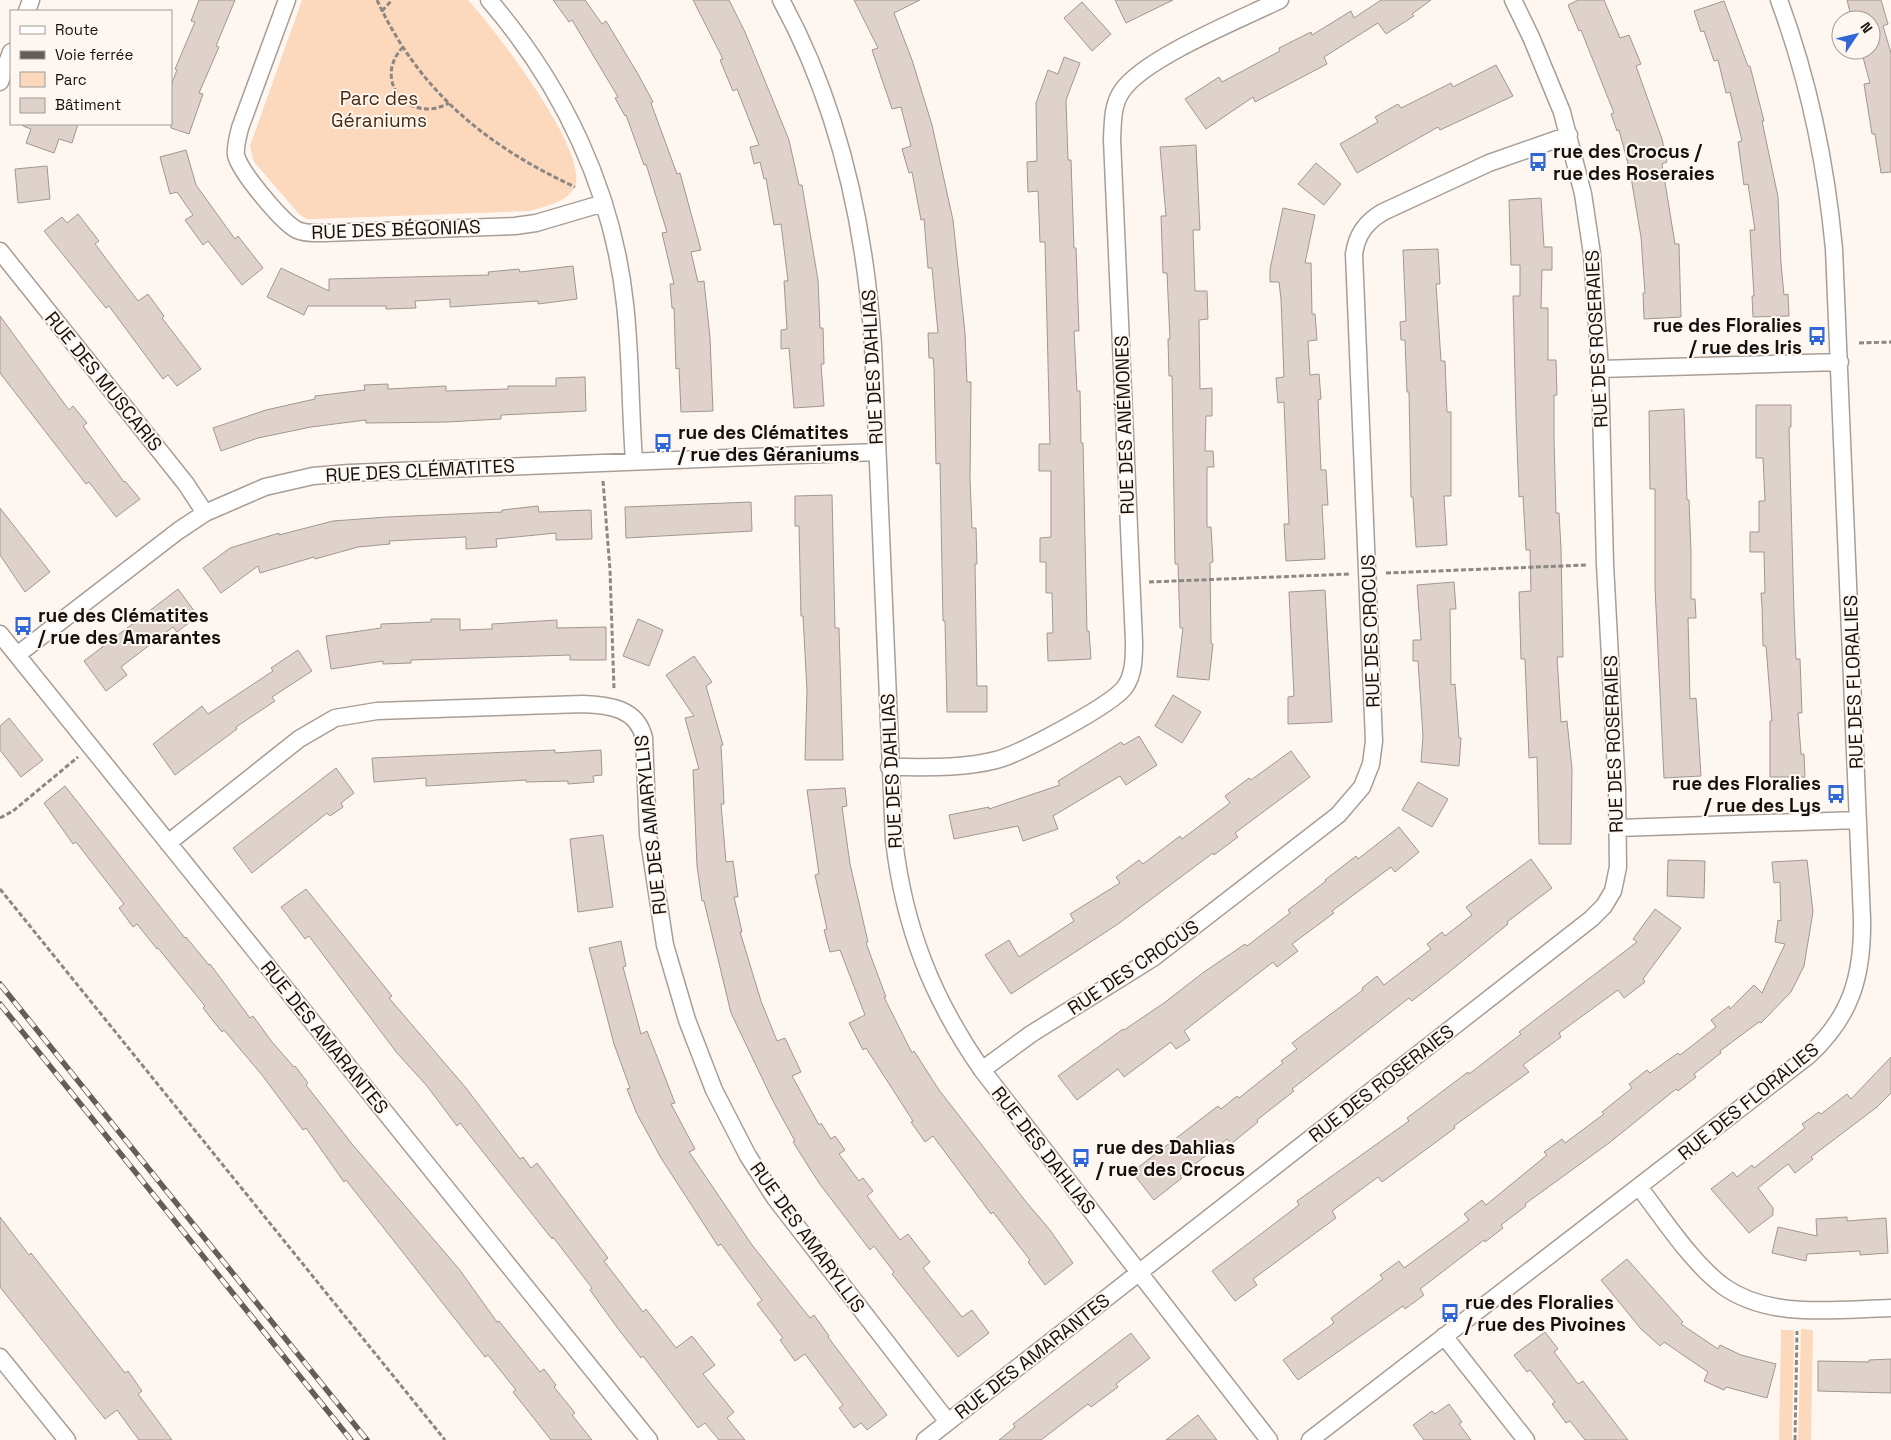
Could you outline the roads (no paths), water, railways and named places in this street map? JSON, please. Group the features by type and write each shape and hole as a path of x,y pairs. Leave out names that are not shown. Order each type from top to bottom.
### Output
{"street":[{"name":"RUE DES BÉGONIAS","path":"287,0 240,128 236,156 243,170 281,216 296,229 304,232 324,233 515,226 549,219 604,202"},
{"path":"489,0 527,47 558,96 577,134 604,202 618,256 625,304 634,460"},
{"name":"RUE DES DAHLIAS","path":"781,0 818,81 841,147 851,185 869,296 889,767 896,861 913,935 925,970 941,1004 982,1070 1269,1440"},
{"name":"RUE DES ANÉMONES","path":"889,767 981,763 1010,755 1043,740 1102,705 1120,692 1129,679 1133,667 1134,642 1112,139 1114,112 1122,91 1150,65 1280,0"},
{"name":"RUE DES ROSERAIES","path":"1138,1272 1591,919 1604,906 1613,891 1618,867 1618,828 1605,564 1600,369 1590,232 1569,135 1540,57 1512,0"},
{"name":"RUE DES FLORALIES","path":"1310,1440 1808,1056 1828,1036 1842,1016 1854,991 1862,946 1834,249 1823,163 1805,79 1779,0"},
{"path":"0,82 10,55"},
{"name":"RUE DES CROCUS","path":"982,1070 1023,1039 1137,969 1169,946 1338,815 1362,787 1371,764 1374,741 1354,254 1358,238 1369,222 1383,212 1489,163 1569,135"},
{"name":"RUE DES MUSCARIS","path":"0,251 186,484 205,513"},
{"path":"1600,369 1840,362"},
{"name":"RUE DES CLÉMATITES","path":"17,655 205,513 258,490 297,479 330,474 634,460 876,452"},
{"name":"RUE DES AMARANTES","path":"0,634 649,1440"},
{"name":"RUE DES AMARYLLIS","path":"168,843 299,739 335,718 377,711 583,704 613,707 626,713 638,724 644,738 648,841 665,945 687,1020 714,1090 748,1156 775,1198 948,1422"},
{"path":"1618,828 1858,820"},
{"path":"1639,1186 1706,1270 1734,1292 1760,1303 1787,1308 1891,1308"},
{"name":"RUE DES AMARANTES","path":"925,1440 1138,1272"},
{"path":"1444,1336 1526,1440"},
{"path":"0,1356 67,1440"}],"railway":[{"path":"0,984 367,1440"},
{"path":"0,1004 351,1440"}],"place":[{"name":"rue des Crocus / rue des Roseraies","path":"1538,162"},
{"name":"rue des Floralies / rue des Iris","path":"1817,336"},
{"name":"rue des Clématites / rue des Géraniums","path":"663,443"},
{"name":"rue des Clématites / rue des Amarantes","path":"23,626"},
{"name":"rue des Floralies / rue des Lys","path":"1836,794"},
{"name":"rue des Dahlias / rue des Crocus","path":"1081,1158"},
{"name":"rue des Floralies / rue des Pivoines","path":"1450,1313"}],"park label":[{"name":"Parc des Géraniums","path":"379,109"}]}
